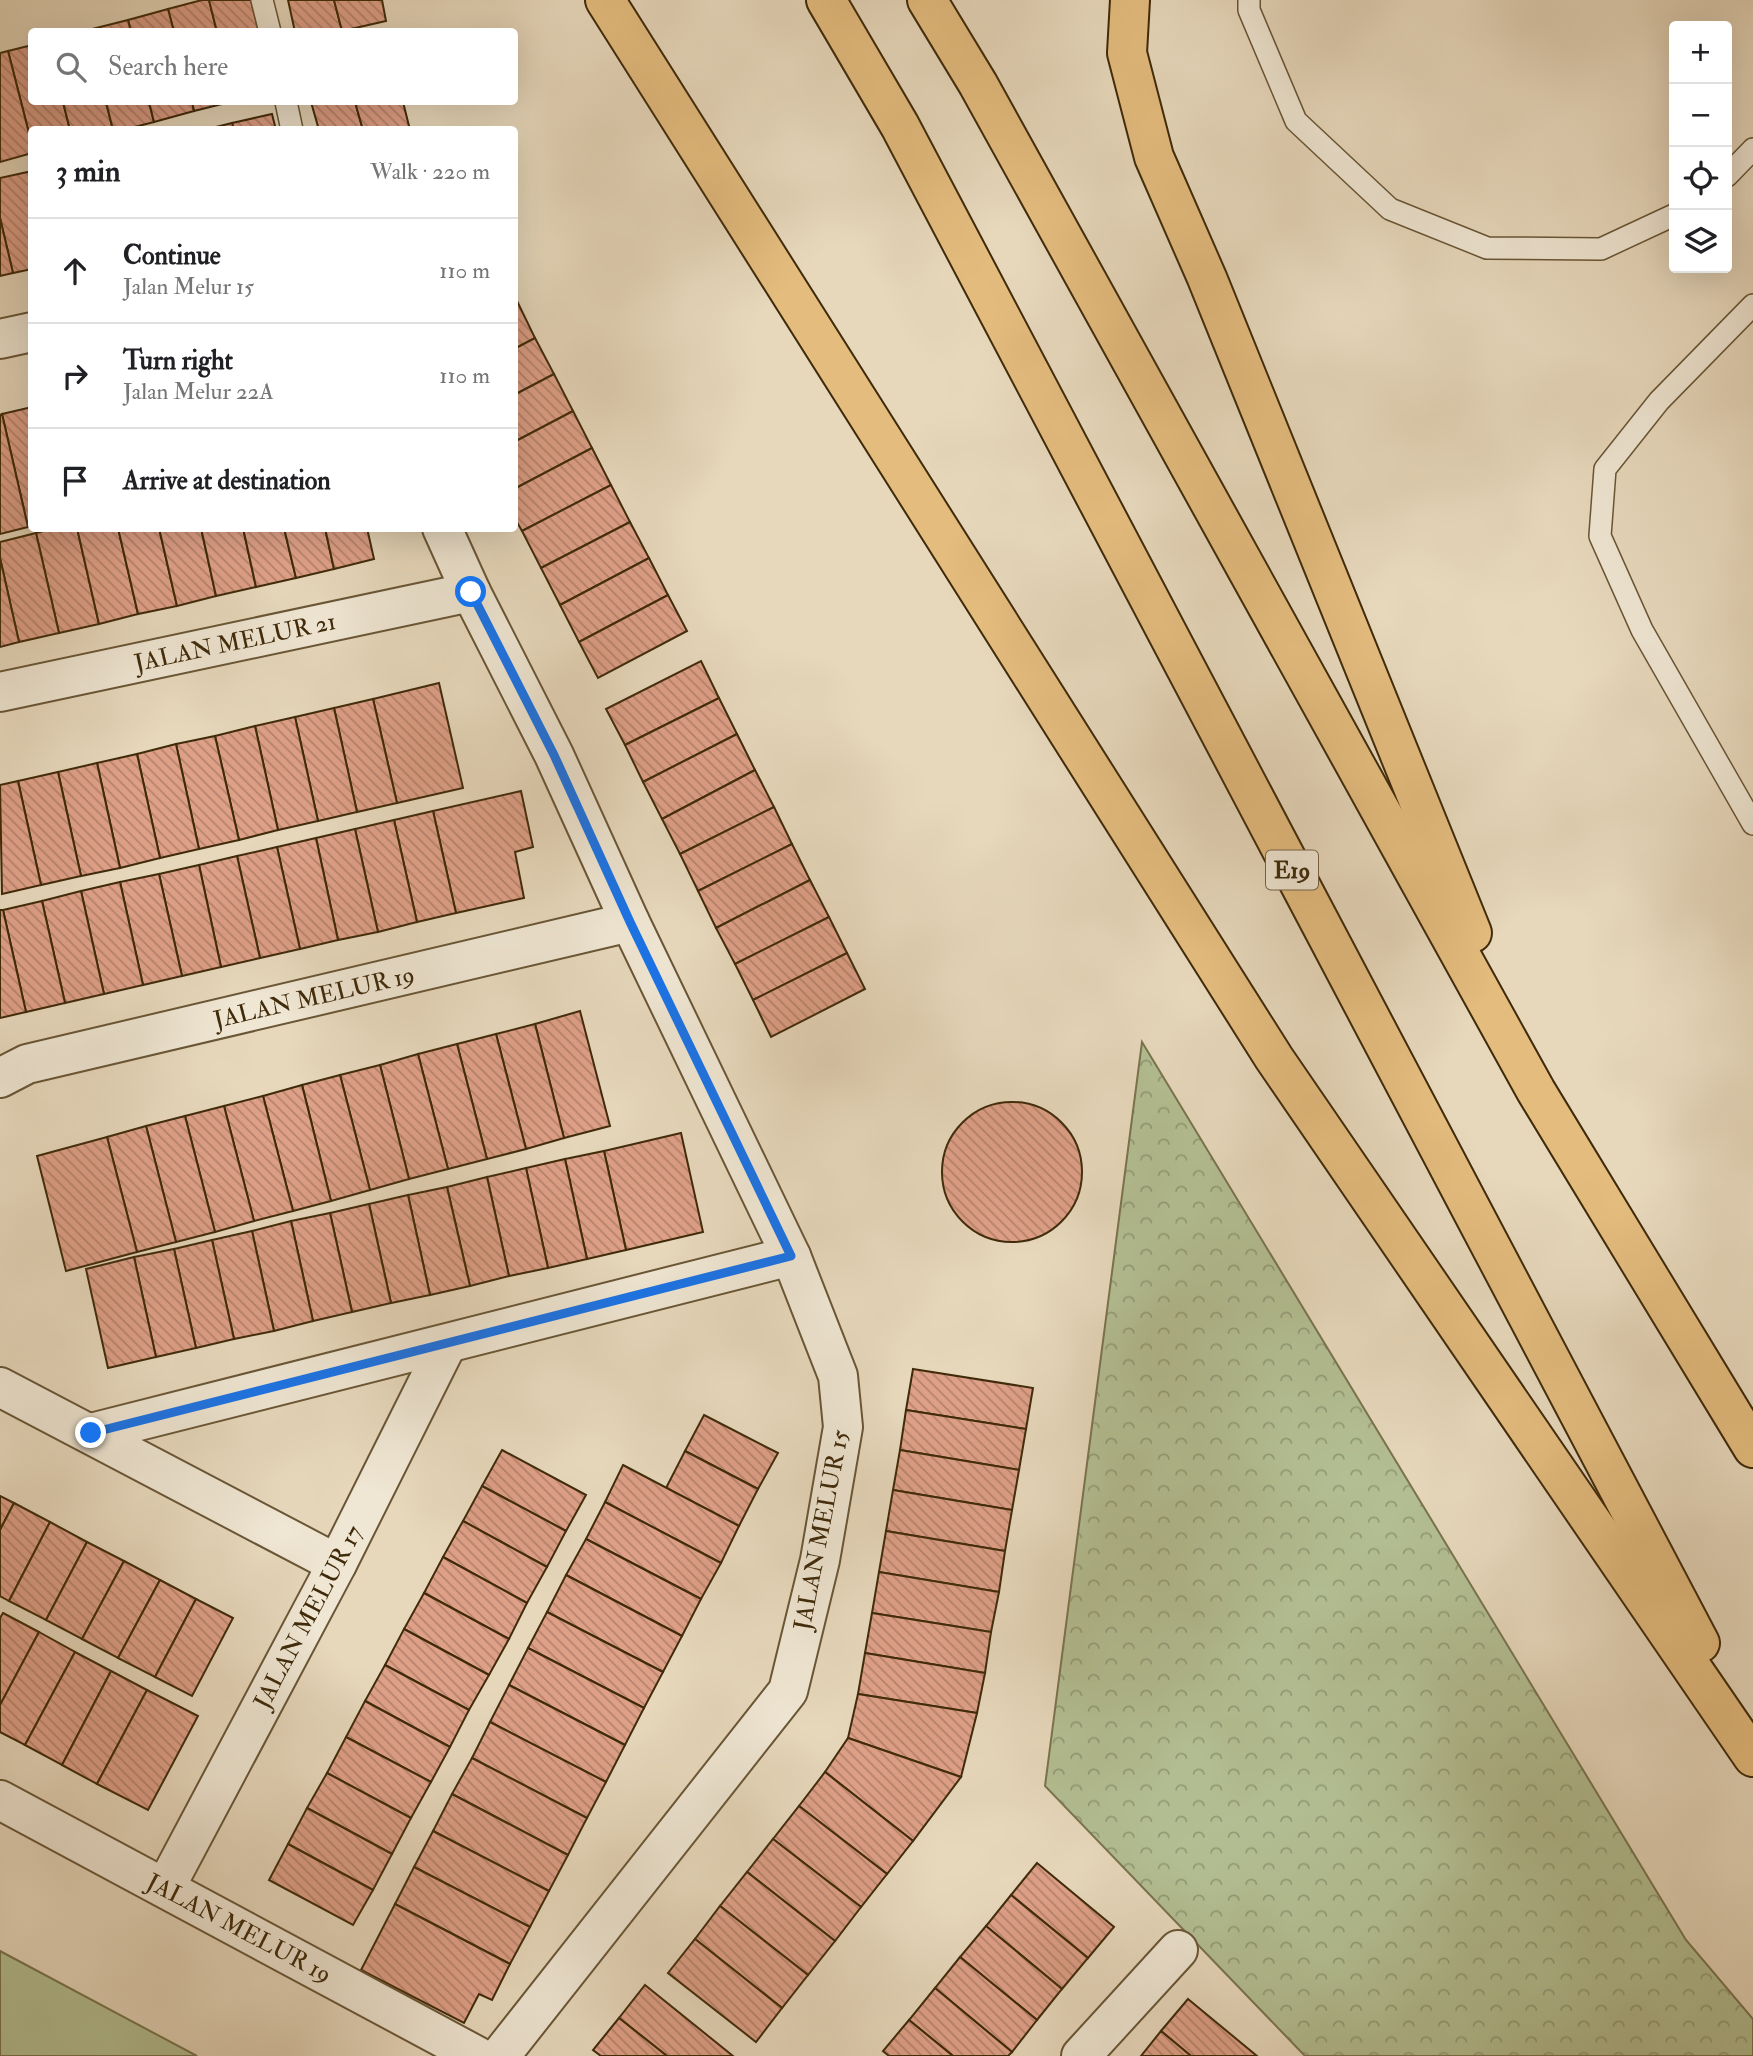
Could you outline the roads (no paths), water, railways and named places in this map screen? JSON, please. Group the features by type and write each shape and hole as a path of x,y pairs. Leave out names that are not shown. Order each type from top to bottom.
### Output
{"highway":[{"path":"605,0 1274,1058 1753,1757"},
{"name":"E19","path":"826,0 900,126 1753,1744"},
{"path":"927,0 978,84 1535,1090 1753,1448"},
{"path":"1130,0 1128,53 1154,157 1212,291 1535,1090"}],"street":[{"path":"0,339 28,333"},
{"name":"JALAN MELUR 15","path":"444,532 471,592 554,755 630,922 791,1256 838,1376 842,1427 820,1560 788,1691 500,2056"},
{"name":"JALAN MELUR 21","path":"0,692 471,592"},
{"name":"JALAN MELUR 19","path":"0,1079 27,1064 630,922"},
{"path":"91,1433 791,1256"},
{"name":"JALAN MELUR 17","path":"164,1888 337,1564 447,1344"},
{"path":"0,1387 337,1564"},
{"name":"JALAN MELUR 19","path":"0,1800 477,2056"},
{"path":"1081,2056 1178,1950"}],"lane":[{"path":"262,0 269,28"},
{"path":"1249,0 1249,10 1297,121 1390,209 1487,248 1601,249 1669,217"},
{"path":"287,105 291,126"},
{"path":"1732,171 1753,149"},
{"path":"1753,305 1659,401 1605,470 1600,536 1642,630 1753,824"}]}
